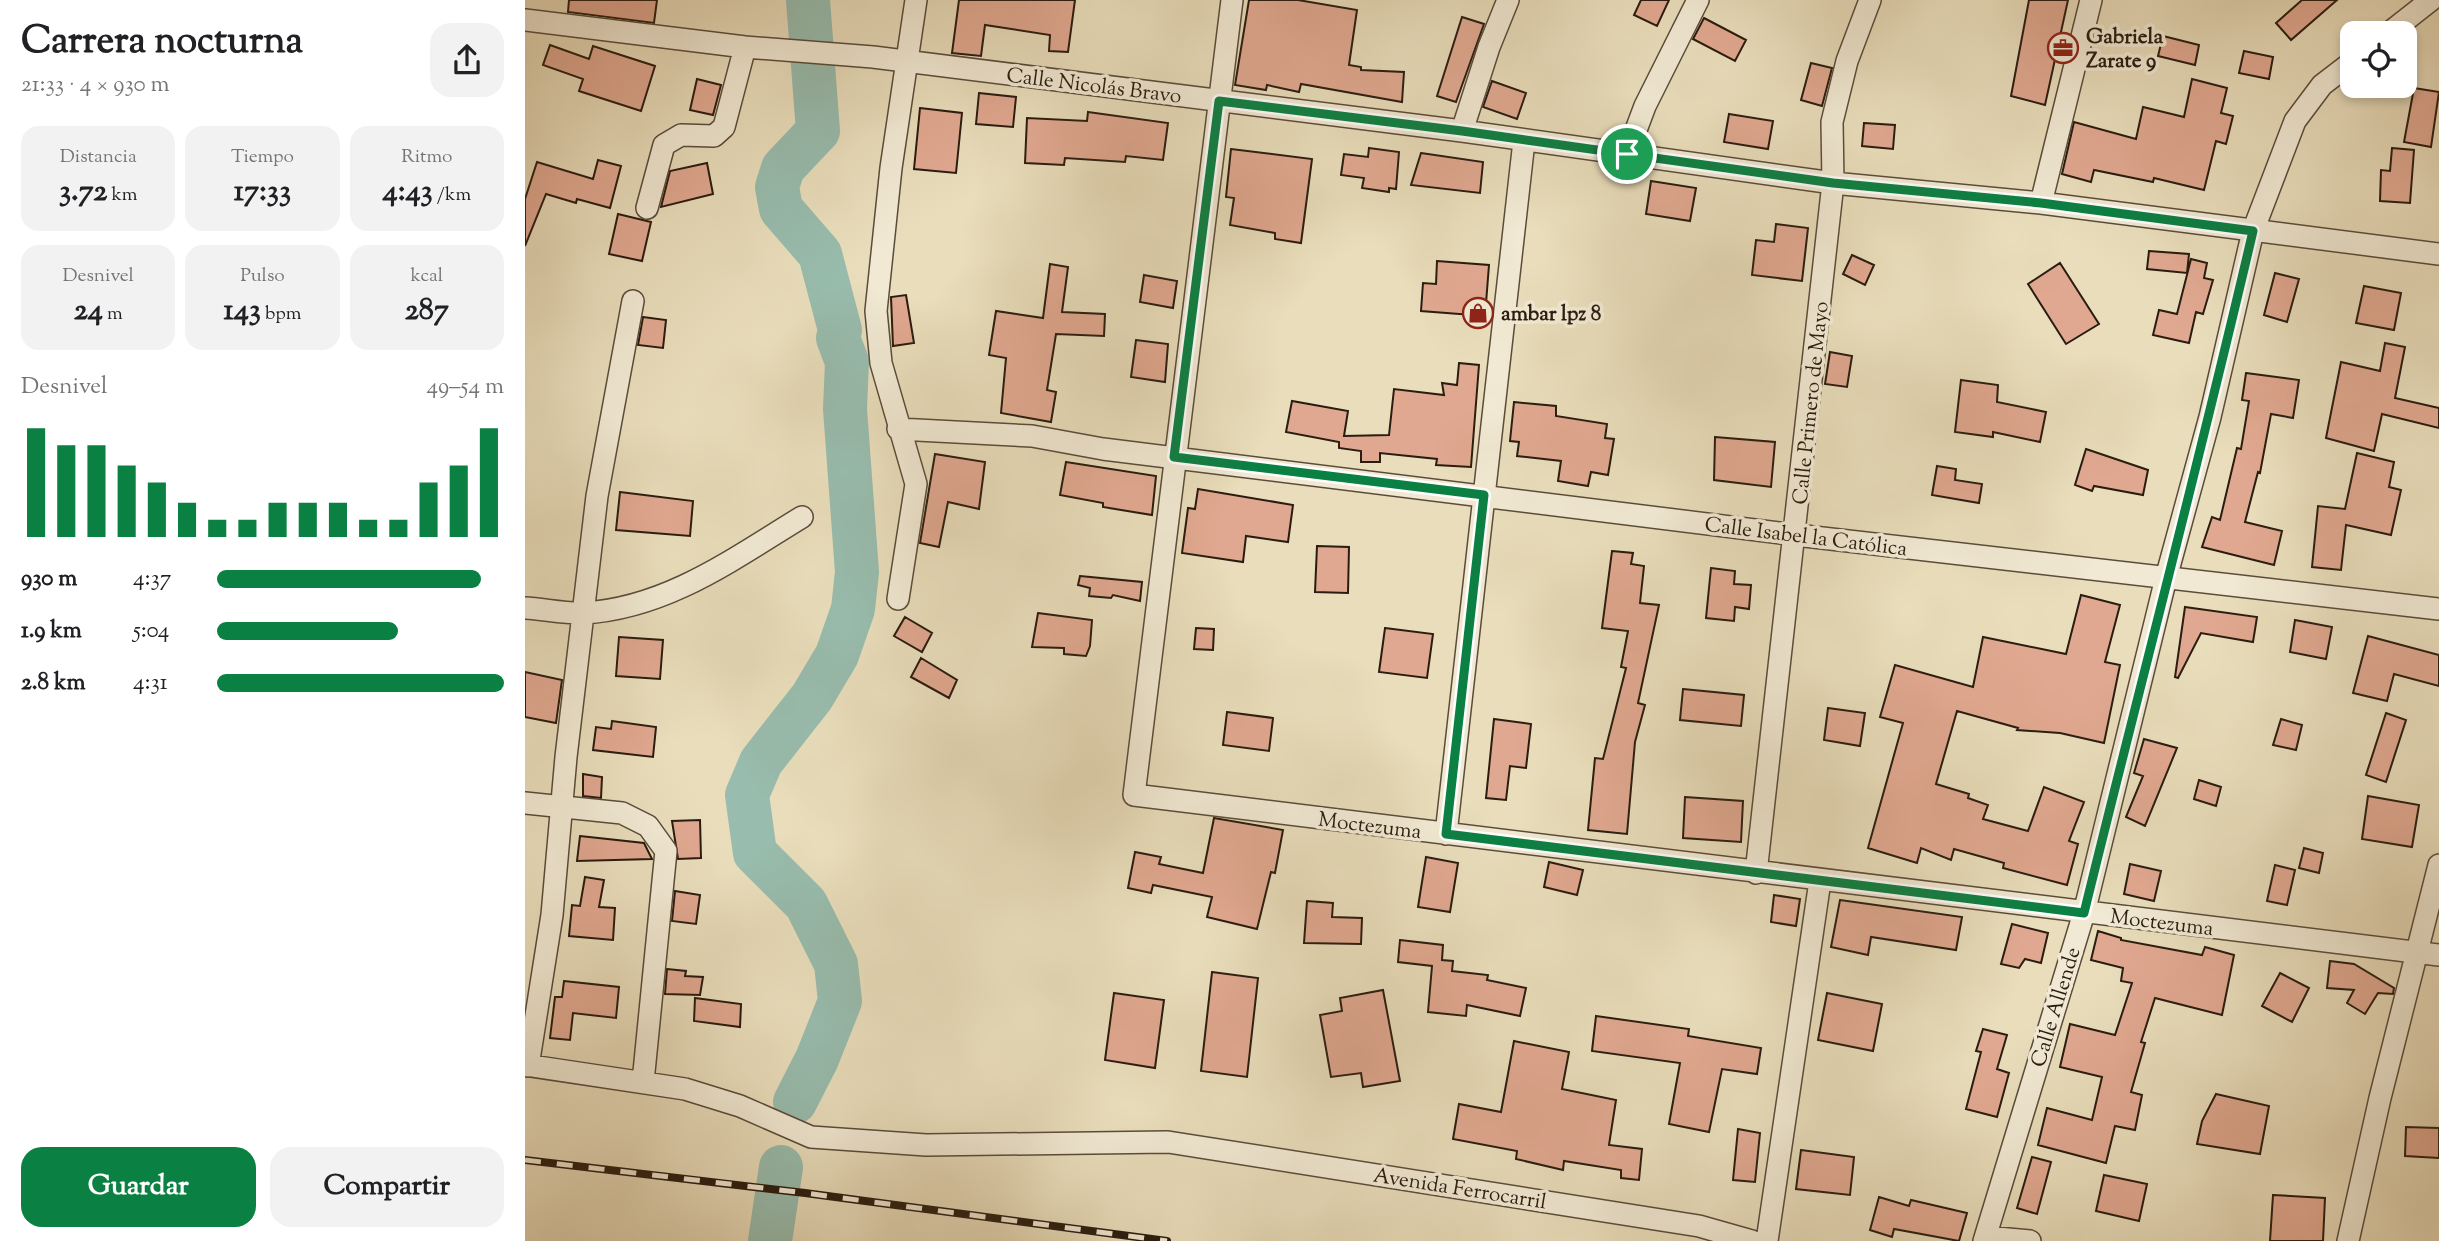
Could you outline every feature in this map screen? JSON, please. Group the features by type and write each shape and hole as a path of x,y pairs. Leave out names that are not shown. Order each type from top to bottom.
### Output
{"street":[{"path":"898,599 916,484 881,363 876,311 891,169 916,0"},
{"path":"1174,457 1232,0"},
{"path":"1462,131 1489,47 1508,0"},
{"path":"1627,154 1645,106 1697,0"},
{"name":"Calle Primero de Mayo","path":"1756,873 1796,535 1833,183 1832,122 1847,61 1870,0"},
{"path":"2041,203 2091,0"},
{"path":"2404,21 2431,0"},
{"name":"Calle Nicolás Bravo","path":"525,20 763,48 873,57 1462,131 1833,183 2041,203 2439,254"},
{"path":"647,208 664,145 681,135 714,136 724,127 763,48"},
{"name":"Calle Allende","path":"1985,1239 2084,913 2166,578 2210,417 2253,231 2295,121 2322,85 2340,71"},
{"path":"1446,834 1524,141"},
{"path":"526,1065 552,915 566,757 597,496 633,301"},
{"name":"Calle Isabel la Católica","path":"898,429 1032,436 1174,457 1796,535 2439,610"},
{"name":"Moctezuma","path":"1174,457 1134,795 2439,955"},
{"path":"525,608 583,613 662,598 725,566 802,517"},
{"path":"525,803 622,813 648,826 666,851 643,1082"},
{"path":"2348,1241 2439,865"},
{"path":"1767,1241 1820,881"},
{"name":"Avenida Ferrocarril","path":"526,1065 685,1089 740,1106 811,1137 926,1145 1168,1142 1687,1224 1752,1241"},
{"path":"1985,1239 2030,1241"}],"building":[{"path":"569,0 657,0 654,23 568,12"},
{"path":"959,0 1075,0 1068,52 1049,51 1050,35 985,25 981,56 952,53"},
{"path":"1249,0 1298,0 1357,10 1349,65 1361,67 1361,70 1404,72 1402,102 1301,84 1299,92 1267,85 1266,90 1235,85"},
{"path":"1641,0 1669,0 1657,26 1634,15"},
{"path":"2029,0 2068,0 2045,105 2011,96"},
{"path":"2302,0 2337,0 2291,40 2276,23"},
{"path":"1462,17 1484,24 1456,102 1437,96"},
{"path":"1704,18 1746,40 1735,61 1693,39"},
{"path":"2163,36 2199,45 2195,65 2158,56"},
{"path":"550,45 589,59 593,46 655,66 641,111 579,91 583,79 543,65"},
{"path":"2244,51 2273,57 2269,79 2239,73"},
{"path":"1811,63 1832,68 1822,106 1801,100"},
{"path":"697,79 721,85 713,115 690,110"},
{"path":"2192,79 2227,88 2221,113 2233,116 2226,144 2216,141 2204,190 2154,178 2153,182 2094,170 2091,182 2062,174 2074,122 2136,139 2143,107 2184,117"},
{"path":"1492,81 1526,93 1517,119 1483,107"},
{"path":"2417,88 2439,92 2431,147 2404,142 2412,98 2417,98"},
{"path":"979,93 1016,97 1013,127 976,124"},
{"path":"920,108 962,113 956,173 914,169"},
{"path":"1088,112 1168,123 1163,160 1126,156 1125,162 1065,158 1064,165 1025,163 1027,118 1087,121"},
{"path":"1729,114 1773,121 1768,149 1724,142"},
{"path":"1864,123 1895,125 1893,149 1862,146"},
{"path":"1369,148 1399,152 1396,189 1389,188 1389,192 1362,188 1364,178 1341,175 1344,154 1368,157"},
{"path":"2392,148 2414,150 2410,203 2380,201 2381,170 2390,171"},
{"path":"1231,149 1312,159 1301,243 1275,239 1275,233 1230,225 1234,198 1226,197"},
{"path":"1421,153 1483,162 1480,193 1411,185"},
{"path":"598,160 621,166 610,208 577,199 576,203 546,194 525,246 525,199 537,162 593,179"},
{"path":"707,163 713,194 661,207 670,171"},
{"path":"1651,181 1696,188 1690,221 1646,214"},
{"path":"618,214 651,222 642,261 609,254"},
{"path":"1776,224 1808,228 1802,281 1752,275 1756,240 1774,242"},
{"path":"2149,251 2189,254 2187,273 2147,269"},
{"path":"1852,255 1874,265 1865,285 1843,274"},
{"path":"2191,259 2207,263 2204,278 2213,280 2203,314 2196,312 2189,343 2153,335 2159,310 2177,314"},
{"path":"1437,261 1489,265 1485,316 1421,311 1423,283 1436,284"},
{"path":"2060,263 2099,324 2066,344 2028,284"},
{"path":"1050,264 1068,267 1062,312 1105,314 1104,336 1056,334 1047,390 1056,392 1051,422 1001,413 1006,358 989,355 996,311 1043,318"},
{"path":"2275,273 2299,279 2287,322 2264,315"},
{"path":"1144,275 1177,281 1173,308 1140,302"},
{"path":"2364,286 2401,293 2394,330 2356,323"},
{"path":"906,295 914,343 893,346 891,297"},
{"path":"643,317 666,320 663,348 638,345"},
{"path":"1136,340 1168,344 1165,382 1131,377"},
{"path":"2385,343 2405,347 2395,398 2439,408 2439,428 2382,414 2374,451 2326,438 2341,362 2380,371"},
{"path":"1830,352 1852,356 1847,387 1825,384"},
{"path":"1459,363 1479,365 1471,467 1436,465 1437,459 1380,453 1380,462 1361,462 1361,451 1339,448 1339,442 1286,432 1292,401 1348,411 1344,436 1389,435 1394,389 1444,395 1442,383 1457,385"},
{"path":"2246,373 2299,380 2293,418 2271,414 2260,473 2258,472 2245,522 2282,531 2274,565 2202,547 2212,517 2220,520 2237,448 2241,449 2249,401 2242,400"},
{"path":"1961,380 1998,385 1997,402 2046,412 2040,442 1993,432 1993,437 1955,432"},
{"path":"1514,402 1556,406 1556,416 1607,424 1605,438 1614,439 1608,475 1591,472 1588,486 1558,481 1561,461 1517,456 1519,442 1510,441"},
{"path":"1715,437 1775,442 1771,487 1714,480"},
{"path":"2086,449 2148,470 2143,495 2094,486 2092,491 2075,485"},
{"path":"2357,453 2394,462 2389,487 2401,490 2391,535 2346,525 2341,570 2312,567 2318,506 2345,509"},
{"path":"935,454 985,462 979,509 948,502 939,547 920,543"},
{"path":"1066,462 1156,476 1152,515 1103,507 1103,503 1060,495"},
{"path":"1937,466 1956,469 1955,480 1982,484 1979,503 1932,495"},
{"path":"1198,489 1293,505 1288,542 1246,536 1243,562 1182,553 1188,508 1195,509"},
{"path":"620,492 693,501 690,536 616,530"},
{"path":"1317,546 1349,547 1348,593 1315,592"},
{"path":"1612,551 1633,553 1631,564 1644,566 1640,603 1659,605 1638,703 1645,705 1635,742 1627,834 1588,830 1595,758 1603,759 1626,668 1621,667 1628,631 1602,628"},
{"path":"1711,568 1735,571 1734,584 1751,585 1749,609 1735,607 1734,621 1706,618"},
{"path":"1080,576 1142,582 1140,601 1113,595 1111,598 1089,596 1090,588 1078,585"},
{"path":"2081,595 2120,605 2105,662 2120,665 2104,743 2060,733 2017,730 2018,728 1957,711 1936,784 1969,794 1968,798 1988,805 1983,819 2028,831 2044,787 2084,802 2069,841 2078,844 2067,885 2003,868 2004,863 1954,849 1951,860 1921,848 1917,863 1868,848 1903,723 1880,717 1895,665 1973,687 1983,637 2066,654"},
{"path":"2185,607 2257,617 2253,642 2201,633 2178,678 2175,677"},
{"path":"1038,613 1092,620 1090,646 1086,656 1064,654 1064,648 1032,647"},
{"path":"905,617 932,633 922,652 894,636"},
{"path":"2295,620 2332,627 2326,659 2290,652"},
{"path":"1196,628 1214,629 1213,650 1194,649"},
{"path":"1385,628 1433,634 1427,678 1379,672"},
{"path":"2368,636 2439,655 2439,686 2394,674 2387,701 2353,693"},
{"path":"619,637 663,640 660,679 616,676"},
{"path":"921,658 957,680 949,698 911,677"},
{"path":"525,672 562,680 556,723 525,717"},
{"path":"1683,689 1744,695 1741,726 1680,720"},
{"path":"1828,708 1865,713 1860,746 1824,740"},
{"path":"1227,712 1273,718 1269,751 1223,745"},
{"path":"2386,713 2406,720 2386,782 2366,775"},
{"path":"1494,719 1531,724 1526,768 1510,766 1506,800 1486,798"},
{"path":"2281,719 2302,725 2296,750 2273,745"},
{"path":"612,721 656,727 653,757 593,750 596,727 611,729"},
{"path":"2144,739 2177,748 2145,826 2126,817 2143,776 2134,773"},
{"path":"583,774 602,777 601,798 583,796"},
{"path":"2199,780 2221,787 2216,806 2194,799"},
{"path":"2368,796 2419,805 2412,847 2362,839"},
{"path":"1685,797 1743,801 1741,842 1683,838"},
{"path":"1214,818 1283,830 1275,873 1271,872 1257,929 1207,917 1212,897 1153,885 1151,893 1128,888 1135,852 1161,857 1159,864 1203,873"},
{"path":"700,820 701,858 678,859 672,821"},
{"path":"580,836 644,843 652,859 577,861"},
{"path":"2304,848 2323,853 2319,873 2299,868"},
{"path":"1426,857 1458,863 1450,912 1418,907"},
{"path":"1549,862 1583,870 1577,895 1544,887"},
{"path":"2130,864 2161,871 2154,901 2124,894"},
{"path":"2275,865 2295,870 2287,905 2267,901"},
{"path":"585,877 604,880 599,907 615,908 613,940 569,936 572,905 580,906"},
{"path":"675,891 700,895 696,924 672,921"},
{"path":"1774,895 1800,899 1796,926 1771,922"},
{"path":"1840,900 1962,917 1956,950 1871,937 1868,955 1831,947"},
{"path":"1307,901 1333,903 1332,917 1362,918 1361,944 1304,943"},
{"path":"2012,924 2048,933 2041,963 2025,959 2019,968 2001,964"},
{"path":"2098,931 2121,940 2202,955 2205,947 2234,955 2222,1015 2155,998 2141,1042 2145,1043 2131,1092 2142,1095 2135,1130 2115,1126 2106,1163 2038,1145 2047,1108 2092,1120 2102,1077 2060,1067 2070,1024 2115,1035 2132,983 2121,981 2123,968 2091,960"},
{"path":"1400,940 1443,945 1442,960 1453,961 1452,971 1488,975 1487,980 1526,988 1520,1016 1467,1005 1466,1016 1428,1012 1432,966 1398,962"},
{"path":"2330,961 2354,964 2394,988 2393,994 2378,993 2365,1014 2347,1003 2354,990 2327,988"},
{"path":"667,969 686,971 685,976 703,977 700,995 665,994"},
{"path":"1212,972 1258,978 1247,1077 1201,1071"},
{"path":"2280,973 2309,988 2292,1022 2262,1006"},
{"path":"564,981 619,987 616,1018 573,1013 570,1040 550,1038 555,997 562,997"},
{"path":"1383,990 1400,1081 1363,1087 1361,1073 1331,1077 1320,1015 1342,1011 1340,998"},
{"path":"1114,993 1164,1000 1155,1068 1105,1060"},
{"path":"1827,993 1882,1004 1873,1051 1818,1040"},
{"path":"695,998 741,1004 740,1027 694,1021"},
{"path":"1596,1016 1689,1029 1688,1036 1761,1048 1757,1074 1722,1069 1709,1132 1669,1124 1680,1063 1592,1051"},
{"path":"1983,1029 2007,1035 1997,1069 2009,1073 1997,1117 1966,1109 1981,1052 1976,1051"},
{"path":"1514,1041 1569,1052 1562,1089 1616,1100 1609,1145 1642,1149 1639,1180 1621,1178 1621,1170 1564,1161 1563,1170 1516,1159 1517,1151 1453,1139 1459,1104 1501,1112"},
{"path":"2216,1094 2269,1106 2260,1154 2197,1144 2202,1121"},
{"path":"2406,1127 2439,1128 2439,1158 2405,1156"},
{"path":"1738,1129 1760,1133 1755,1182 1733,1180"},
{"path":"1801,1150 1854,1157 1850,1195 1796,1189"},
{"path":"2032,1157 2051,1162 2037,1214 2017,1208"},
{"path":"2104,1175 2147,1184 2139,1221 2096,1211"},
{"path":"2273,1195 2325,1198 2323,1241 2270,1241"},
{"path":"1879,1197 1909,1206 1911,1200 1967,1213 1959,1241 1894,1229 1892,1237 1870,1230"}],"waterway":[{"path":"795,1102 817,1059 840,1001 836,964 806,904 755,853 747,795 761,762 812,697 837,655 853,609 857,572 845,409 847,362 838,338 840,330 820,254 781,209 777,187 783,168 818,131 808,0"},
{"path":"770,1241 781,1167"}],"railway":[{"path":"525,1160 805,1193 1167,1241"}],"place":[{"name":"Gabriela Zarate 9","path":"2063,48"},
{"name":"ambar lpz 8","path":"1478,313"}],"route":[{"path":"1219,101 1627,154 1833,183 2041,203 2253,231 2210,417 2166,578 2084,913 1446,834 1484,495 1174,457 1219,101"}]}
